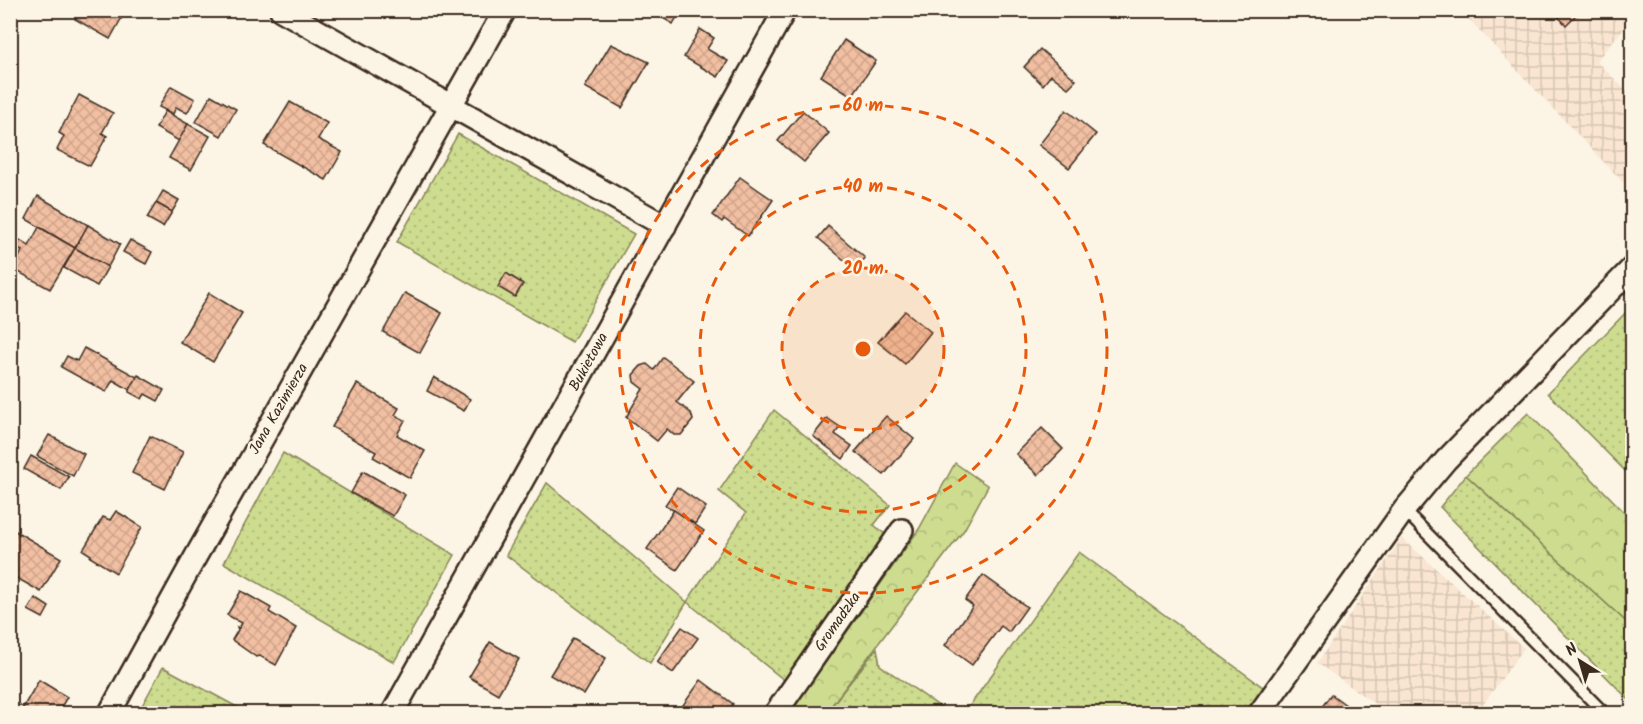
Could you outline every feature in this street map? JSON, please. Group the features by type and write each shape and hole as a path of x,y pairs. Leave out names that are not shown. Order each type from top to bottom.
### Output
{"street":[{"path":"281,10 665,226"},
{"name":"Jana Kazimierza","path":"110,714 505,10"},
{"name":"Bukietowa","path":"392,714 785,10"},
{"path":"1259,714 1404,510 1446,460 1632,268"},
{"name":"Gromadzka","path":"775,714 902,530"}],"lane":[{"path":"1404,510 1605,714"}],"path":[{"path":"10,15 13,10"}],"shaded area":[{"path":"1461,11 1632,11 1632,19 1596,61 1632,96 1632,192"},
{"path":"1402,538 1524,648 1477,713 1388,713 1317,663"}],"green space":[{"path":"458,134 634,234 572,342 397,242"},
{"path":"1632,306 1632,478 1548,393"},
{"path":"774,410 890,505 874,525 887,536 784,680 687,602 746,513 719,491"},
{"path":"1528,413 1632,520 1632,627 1466,475"},
{"path":"283,453 455,555 394,662 224,563"},
{"path":"955,463 988,486 964,530 826,713 790,713 919,529"},
{"path":"1466,475 1632,627 1632,703 1440,507"},
{"path":"547,483 687,602 650,663 506,555"},
{"path":"1079,552 1264,688 1246,713 949,713 966,711"},
{"path":"877,648 880,665 949,713 826,713"},
{"path":"163,667 248,713 138,713"}],"building":[{"path":"79,10 126,10 110,39 75,19"},
{"path":"649,10 681,10 673,24"},
{"path":"1552,10 1581,10 1566,25"},
{"path":"700,29 714,38 707,49 728,61 718,77 684,57"},
{"path":"844,40 876,61 852,96 821,76"},
{"path":"611,44 649,62 622,108 585,87"},
{"path":"1040,49 1076,80 1068,88 1051,75 1043,85 1024,67"},
{"path":"171,86 195,99 187,113 176,107 173,114 159,107"},
{"path":"79,95 113,113 102,133 107,136 90,166 57,150 64,136 59,133"},
{"path":"211,95 236,109 221,136 196,122"},
{"path":"290,102 327,123 318,139 342,152 326,180 264,145"},
{"path":"1066,110 1096,134 1069,168 1039,145"},
{"path":"165,111 188,124 179,141 156,128"},
{"path":"803,111 829,133 804,162 778,141"},
{"path":"188,124 210,136 191,170 169,158"},
{"path":"740,177 773,200 748,236 724,219 722,222 713,215"},
{"path":"163,191 179,200 172,212 156,203"},
{"path":"38,196 88,225 75,248 26,219"},
{"path":"156,203 172,212 163,227 147,218"},
{"path":"88,225 120,244 108,267 75,248"},
{"path":"828,226 865,258 856,270 818,238"},
{"path":"39,227 75,248 50,289 13,269 22,251 15,248 20,240 29,246"},
{"path":"130,240 152,252 146,264 123,252"},
{"path":"75,248 108,267 97,286 64,268"},
{"path":"506,273 523,284 515,297 498,287"},
{"path":"209,293 242,313 213,362 180,342"},
{"path":"405,293 442,313 420,353 383,332"},
{"path":"905,311 931,332 905,364 878,342"},
{"path":"84,348 137,377 130,390 113,380 106,392 61,367 67,356 77,361"},
{"path":"663,357 694,381 677,402 691,413 693,420 681,435 674,435 667,429 657,441 626,417 643,389 634,382 633,375 641,366 647,364 654,370"},
{"path":"138,375 164,390 158,401 145,394 142,399 129,392"},
{"path":"434,377 470,399 464,411 427,391"},
{"path":"357,384 399,408 395,415 405,420 397,435 425,451 410,478 373,457 376,452 332,427"},
{"path":"886,416 914,439 884,475 855,452"},
{"path":"827,418 840,427 835,434 852,446 843,459 813,436"},
{"path":"1042,428 1063,449 1038,475 1016,454"},
{"path":"49,435 84,454 73,476 37,456"},
{"path":"150,436 183,452 165,489 132,473"},
{"path":"31,456 69,477 61,490 24,469"},
{"path":"363,471 405,495 393,516 351,493"},
{"path":"677,487 706,507 695,524 665,505"},
{"path":"674,510 704,531 677,570 647,549"},
{"path":"116,511 142,527 116,573 83,550 103,517 110,520"},
{"path":"12,529 61,558 41,592 10,574"},
{"path":"983,575 1027,607 1009,632 1001,626 972,665 945,645 973,606 965,600"},
{"path":"241,591 271,608 269,612 296,628 276,665 260,656 256,657 232,640 238,630 237,627 239,628 242,623 227,615"},
{"path":"35,598 49,607 43,618 28,610"},
{"path":"682,627 698,638 673,673 657,662"},
{"path":"573,638 606,658 584,695 550,675"},
{"path":"490,642 519,659 498,694 469,677"},
{"path":"39,680 67,697 57,714 30,714 22,709"},
{"path":"701,680 733,704 726,714 695,714 683,705"},
{"path":"1331,694 1358,714 1317,714"}]}
